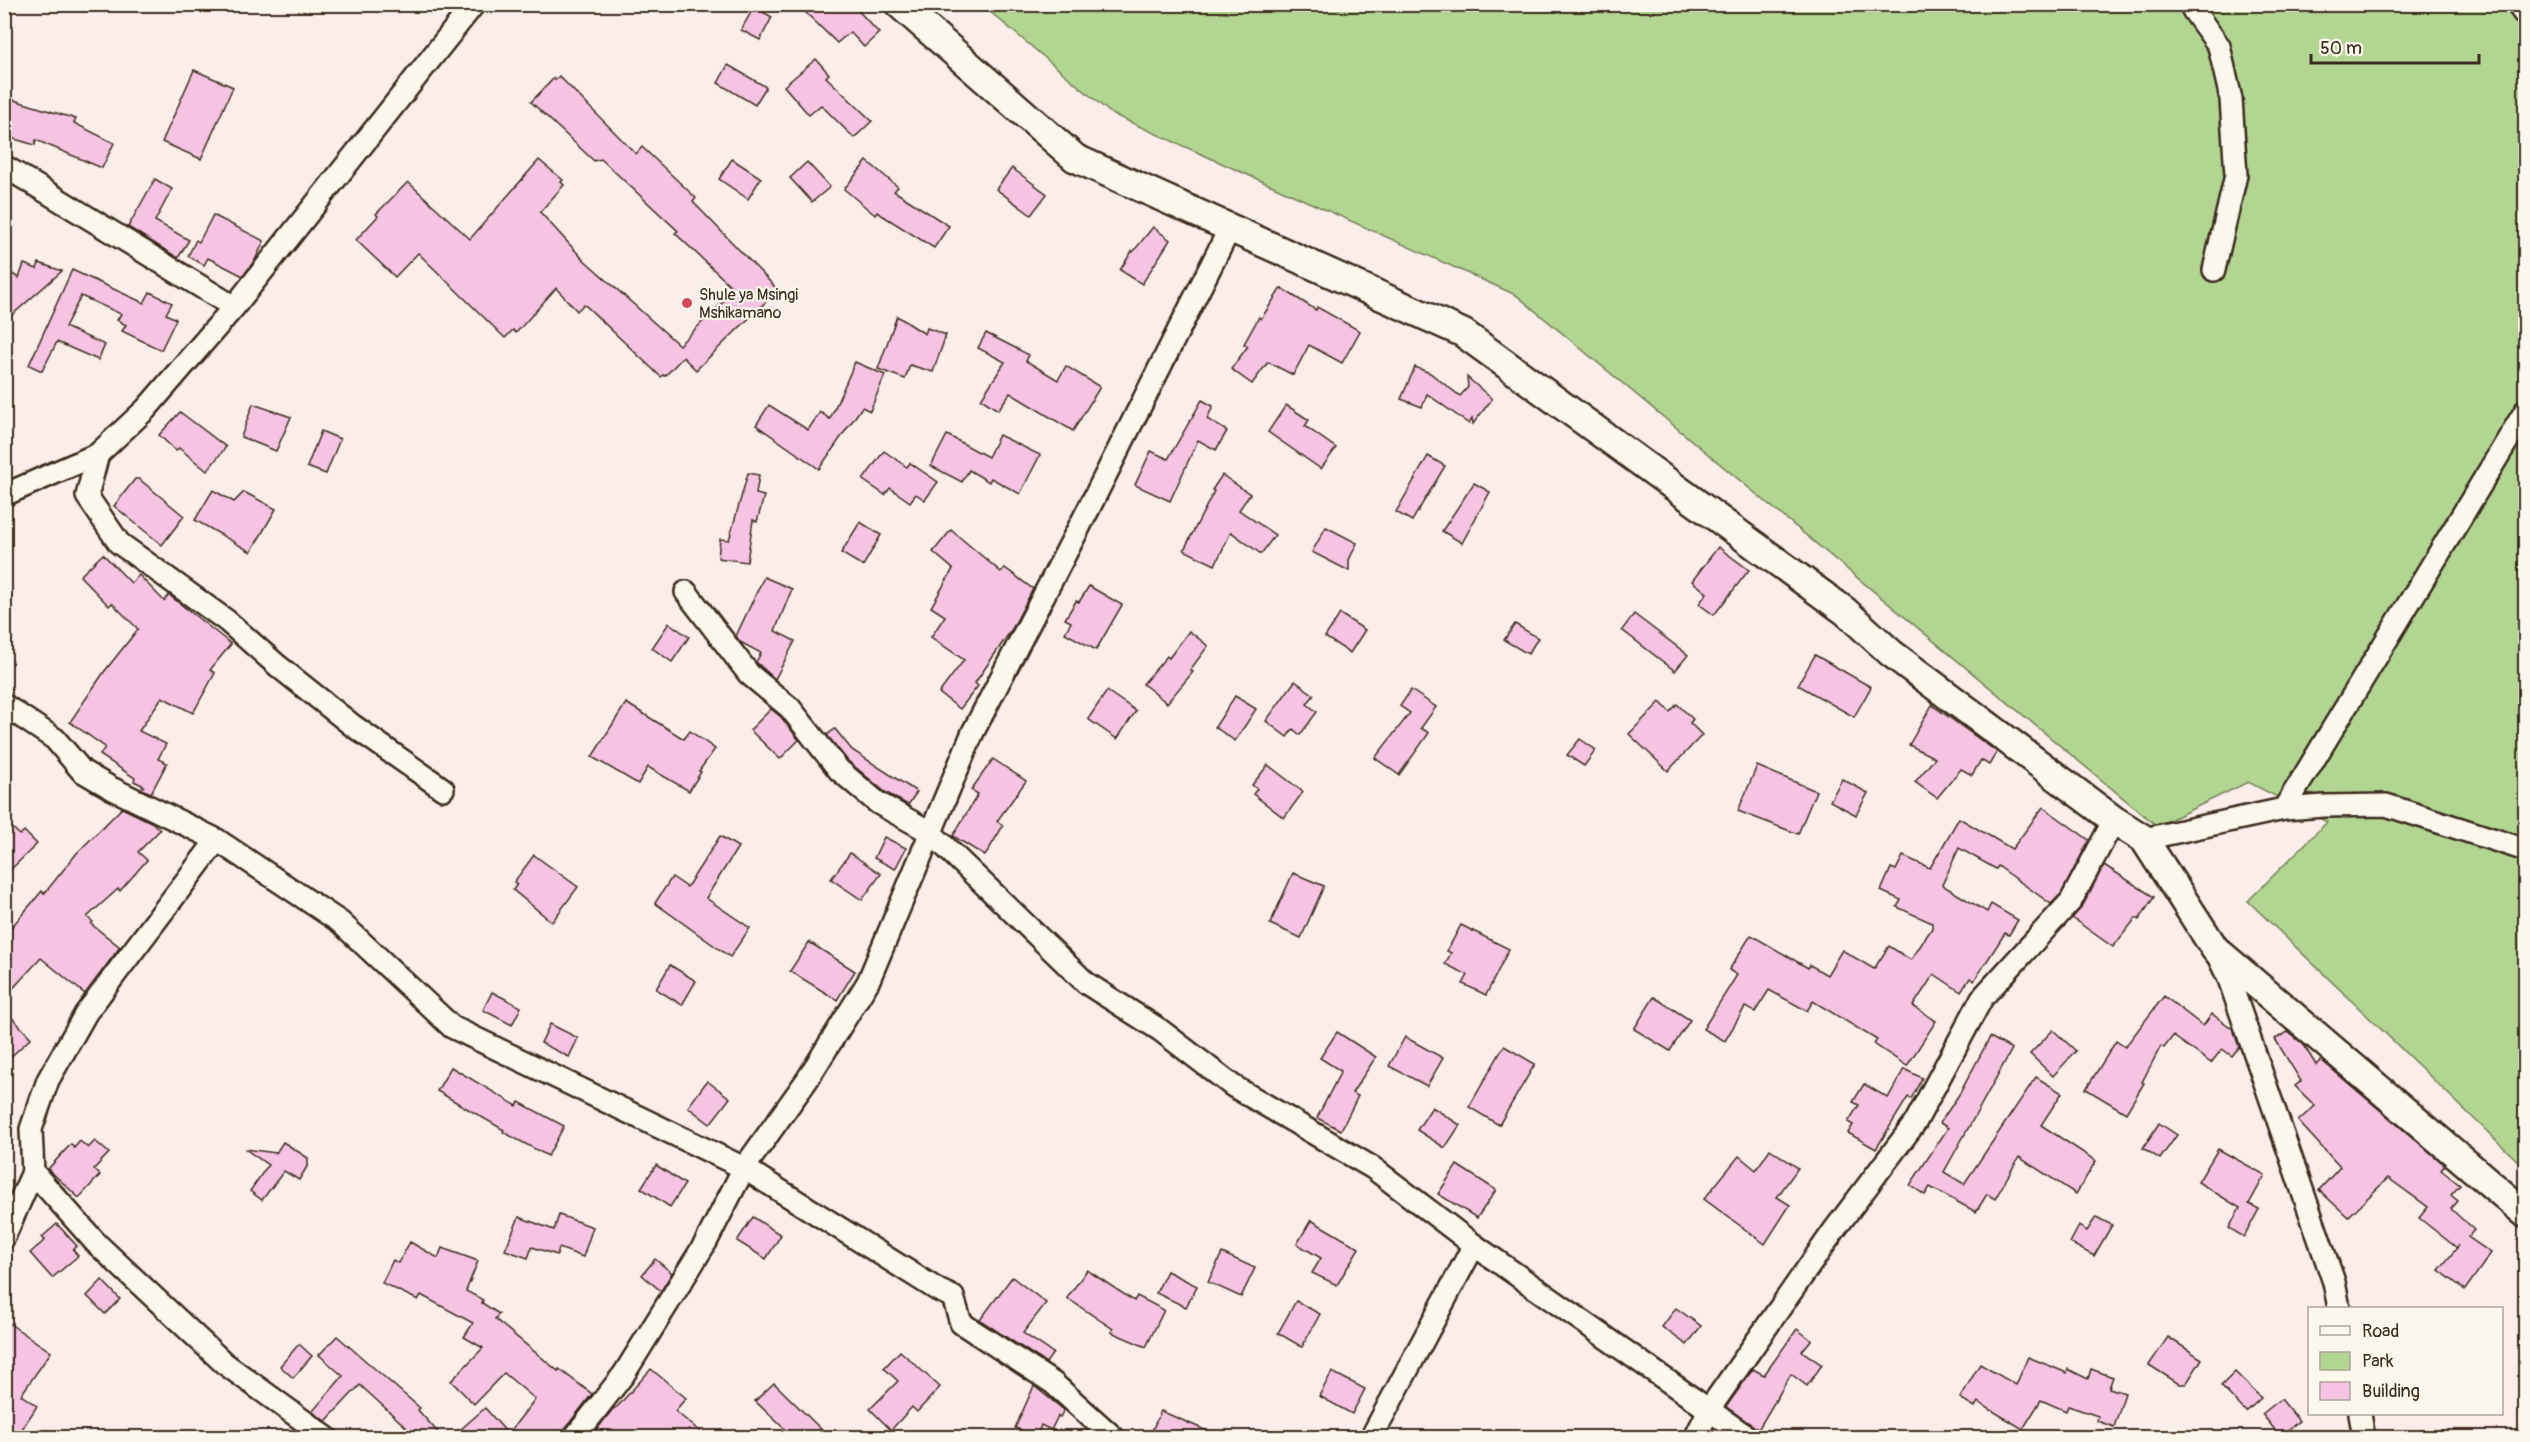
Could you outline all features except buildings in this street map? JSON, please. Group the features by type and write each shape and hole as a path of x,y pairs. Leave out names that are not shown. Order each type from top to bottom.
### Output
{"street":[{"path":"4,495 98,454 146,409 234,307 474,4"},
{"path":"898,4 1075,158 1462,333 1845,611 1891,653 2114,820 2144,839 2215,949 2229,980 2334,1282 2339,1307"},
{"path":"2193,4 2193,10 2219,45 2231,99 2236,175 2214,270"},
{"path":"2517,4 2526,16"},
{"path":"4,166 234,307"},
{"path":"573,1437 624,1374 706,1242 744,1168 807,1080 868,982 973,732 1230,228"},
{"path":"2284,810 2526,410"},
{"path":"98,454 87,496 119,543 227,621 278,666 352,725 443,789"},
{"path":"686,592 749,674 790,708 839,770 878,803 930,832 1086,983 1160,1030 1233,1086 1373,1168 1474,1245 1749,1437"},
{"path":"4,705 55,739 82,771 111,788 217,840 340,922 452,1027 744,1168 938,1290 953,1297 961,1323 1053,1383 1114,1437"},
{"path":"2144,839 2284,810 2324,806 2386,805 2526,850"},
{"path":"1695,1437 1710,1408 1834,1229 1915,1123 1982,998 2071,901 2114,820"},
{"path":"4,1237 33,1172 31,1129 54,1070 86,1013 217,840"},
{"path":"2215,949 2526,1214"},
{"path":"33,1172 96,1243 224,1363 327,1437"},
{"path":"1371,1437 1474,1245"},
{"path":"2360,1415 2364,1437"}],"green space":[{"path":"982,5 2525,5 2525,1168 2248,901 2327,822 2248,782 2157,826 1516,295 1112,114"}],"place":[{"name":"Shule ya Msingi Mshikamano","path":"687,303"}]}
